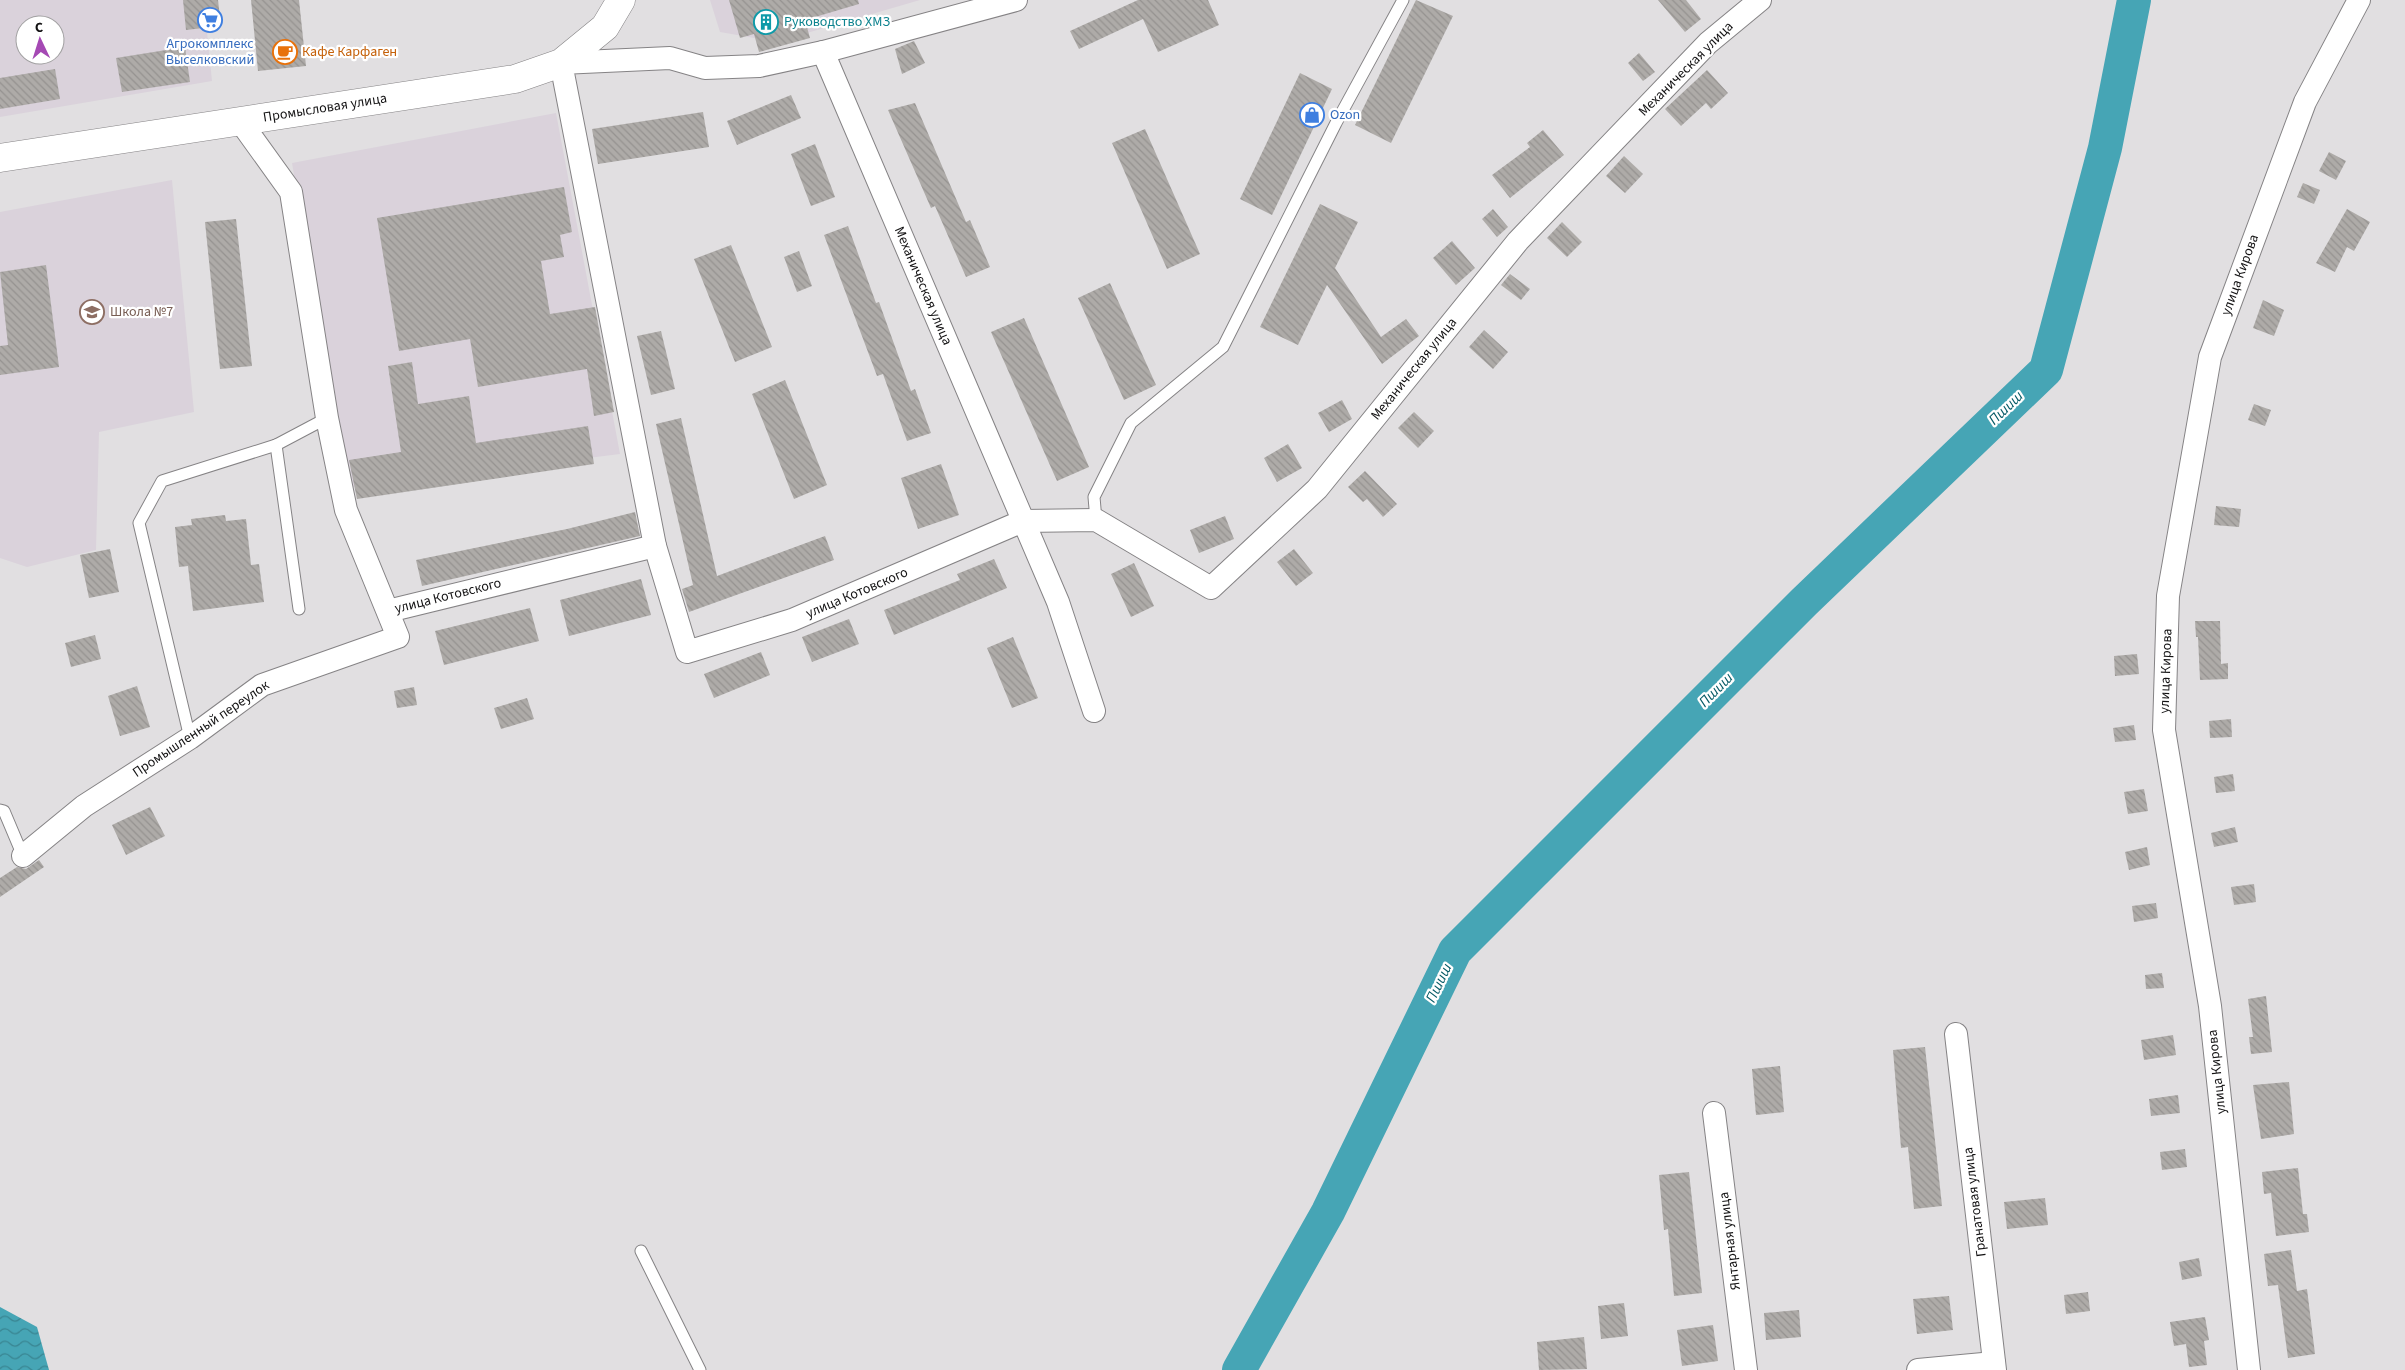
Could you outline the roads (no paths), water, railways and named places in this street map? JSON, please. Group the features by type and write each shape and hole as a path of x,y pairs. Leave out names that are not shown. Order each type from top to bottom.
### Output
{"main road":[{"name":"Промысловая улица","path":"0,158 515,80 561,63 605,27 622,0"}],"street":[{"path":"655,546 561,63 670,58 705,68 759,66 823,52 1016,0"},
{"name":"Механическая улица","path":"1096,520 1211,588 1317,489 1518,241 1708,43 1760,0"},
{"name":"улица Кирова","path":"2249,1370 2210,1006 2164,730 2168,596 2210,357 2305,102 2359,0"},
{"name":"Механическая улица","path":"823,52 1058,602 1094,711"},
{"path":"240,121 291,192 328,418 346,510 388,611"},
{"path":"1023,521 1096,520"},
{"name":"улица Котовского","path":"388,611 655,546 687,652 792,620 1023,521"},
{"name":"Промышленный переулок","path":"23,856 84,806 190,738 262,685 398,637 388,611"},
{"name":"Гранатовая улица","path":"1956,1034 1994,1367"},
{"name":"Янтарная улица","path":"1714,1113 1746,1370"},
{"path":"1918,1370 1994,1367"}],"lane":[{"path":"1096,520 1094,497 1131,423 1223,347 1336,123 1403,0"},
{"path":"190,738 140,523 162,481 276,445 328,418"},
{"path":"276,445 299,609"},
{"path":"0,810 4,811 23,856"},
{"path":"641,1251 700,1370"}],"water":[{"path":"0,1307 37,1327 49,1370 0,1370"}],"waterway":[{"name":"Пшиш","path":"1239,1370 1328,1212 1455,951 1804,602 2046,370 2105,148 2134,0"}],"place":[{"name":"Агрокомплекс Выселковский","path":"210,20"},
{"name":"Руководство ХМЗ","path":"766,22"},
{"name":"Кафе Карфаген","path":"285,52"},
{"name":"Ozon","path":"1312,115"},
{"name":"Школа №7","path":"92,312"}]}
